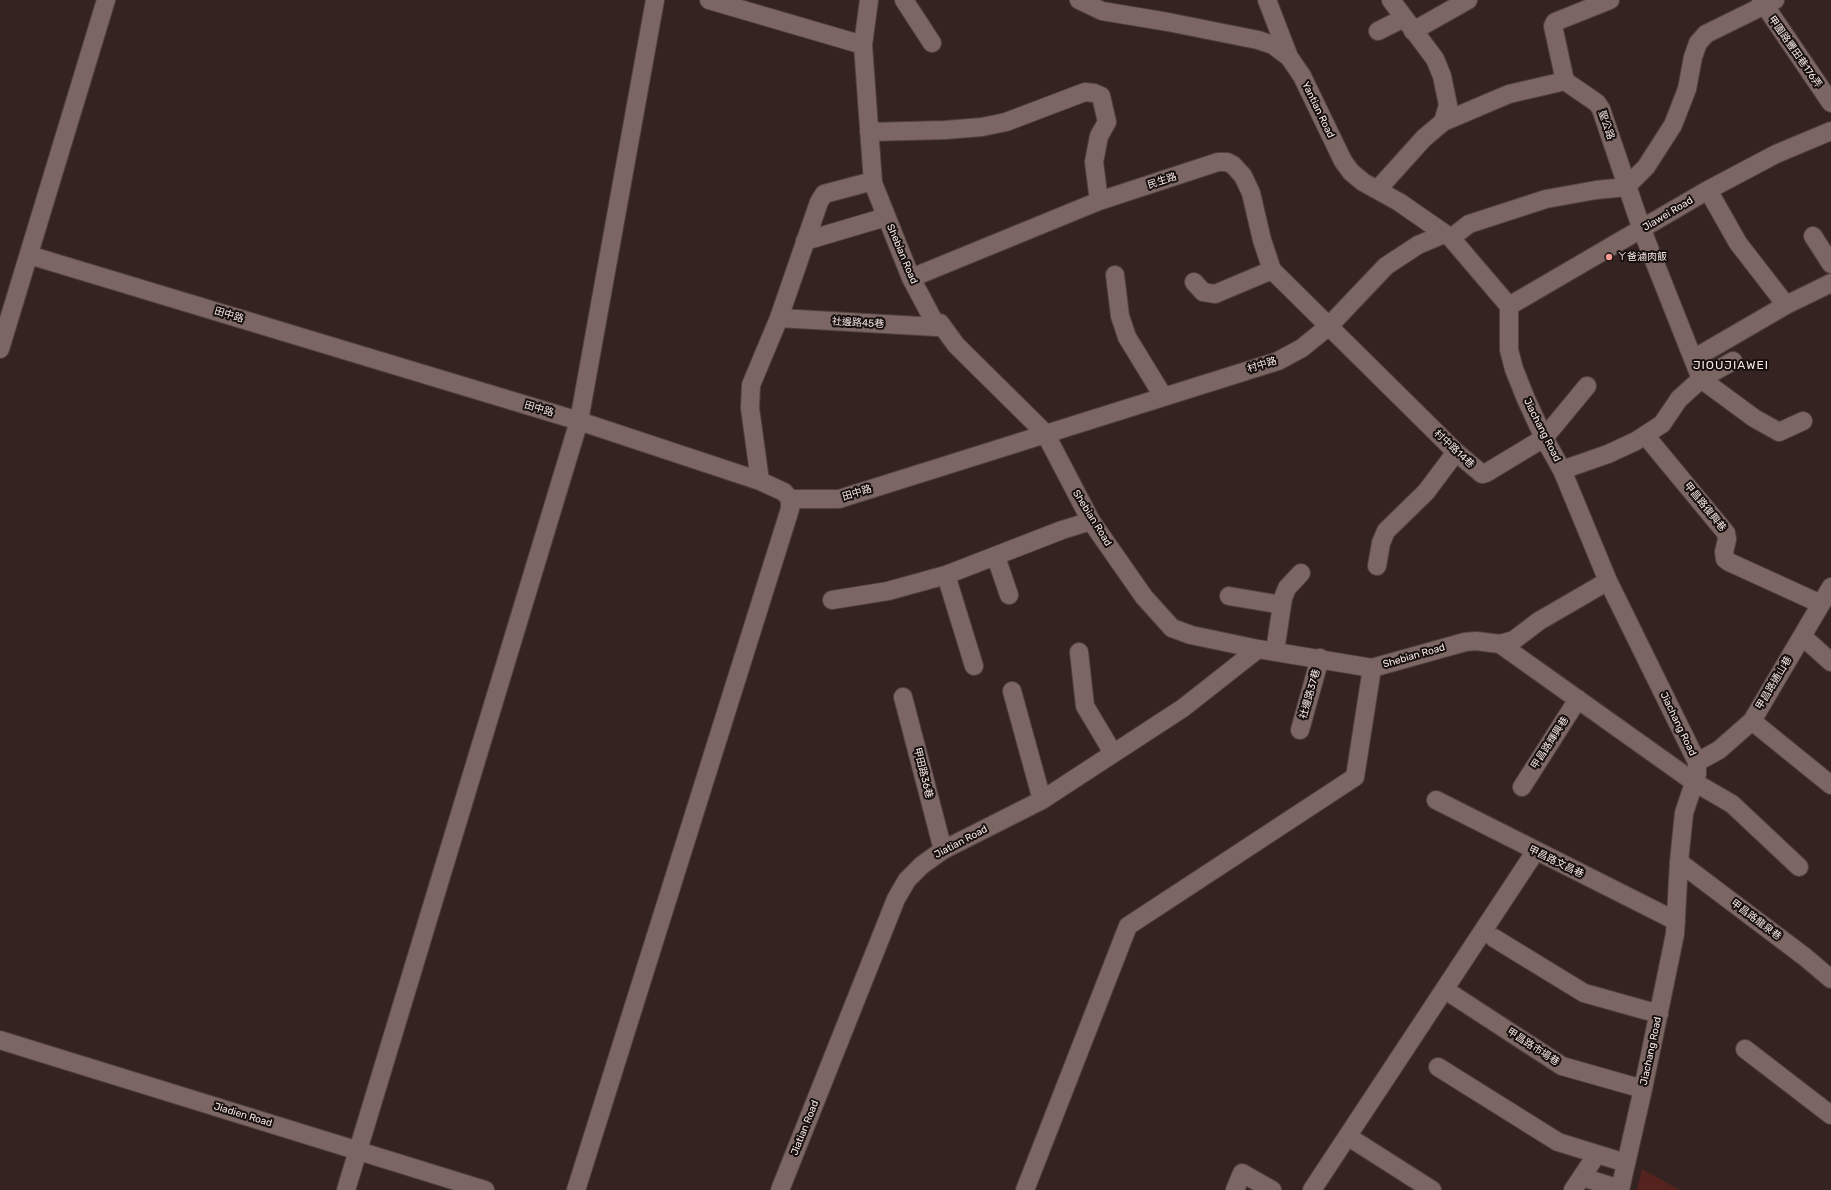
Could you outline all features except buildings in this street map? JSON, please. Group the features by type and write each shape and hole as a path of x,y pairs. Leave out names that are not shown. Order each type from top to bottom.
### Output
{"street":[{"path":"0,349 106,0"},
{"path":"346,1190 579,421 656,0"},
{"path":"709,0 863,45"},
{"name":"Shebian Road","path":"870,0 863,45 873,180 886,217 912,278 937,327 940,323 956,345 1044,433 1091,521 1144,596 1172,628 1191,634 1258,649 1320,658 1372,668 1465,642 1476,641 1500,644 1514,640 1539,621 1608,581"},
{"path":"904,0 932,43"},
{"name":"Yantian Road","path":"1079,0 1102,11 1168,22 1258,40 1273,45 1289,57 1302,76 1343,160 1351,172 1364,182 1399,202 1448,236 1509,306"},
{"path":"1267,0 1289,57"},
{"path":"1391,0 1435,59 1442,76 1448,105 1442,122"},
{"path":"1378,189 1424,138 1442,122 1509,94 1565,81 1553,26 1555,22 1610,0"},
{"path":"1378,31 1408,24 1464,1"},
{"path":"1626,187 1646,168 1673,125 1686,90 1693,57 1698,43 1706,34 1766,2"},
{"name":"甲圍路豐田巷176弄","path":"1766,2 1831,103"},
{"name":"聖公路","path":"1565,81 1598,103 1642,230"},
{"path":"869,132 945,130 982,127 1006,122 1085,92 1094,93 1101,96 1107,122 1099,136 1094,162 1099,201"},
{"name":"Jiawei Road","path":"1509,306 1642,230 1708,190 1776,154 1831,131"},
{"name":"民生路","path":"912,278 1099,201 1218,162 1227,162 1233,165 1242,176 1251,193 1262,240 1272,270 1328,326"},
{"path":"760,481 750,408 751,385 779,318 805,241 824,194 873,180"},
{"name":"村中路","path":"1044,433 1278,361 1302,348 1328,326 1386,266 1418,245 1448,236 1469,224 1546,199 1596,190 1626,187"},
{"path":"1708,190 1738,243 1786,305"},
{"path":"805,241 886,217"},
{"path":"1642,230 1701,379 1754,418 1780,432 1803,421"},
{"path":"1813,236 1831,264"},
{"name":"田中路","path":"29,255 579,421 760,481 784,492 790,499 839,498 1044,433"},
{"path":"1194,282 1203,292 1215,294 1272,270"},
{"path":"1115,275 1120,316 1127,337 1163,396"},
{"path":"1693,359 1786,305 1831,284"},
{"name":"Jiachang Road","path":"1509,306 1509,350 1514,369 1544,438 1562,470 1608,581 1697,762 1694,782 1684,813 1679,862 1676,934 1620,1190"},
{"name":"社邊路45巷","path":"779,318 937,327"},
{"name":"村中路14巷","path":"1328,326 1456,452 1482,474 1544,438 1587,386"},
{"path":"1562,470 1608,454 1645,435 1662,424 1679,400 1701,379 1733,361"},
{"name":"甲昌路復興巷","path":"1645,435 1726,533 1728,539 1724,552 1725,559 1821,604"},
{"path":"1377,566 1381,543 1386,531 1426,492 1456,452"},
{"path":"576,1190 790,509 790,499"},
{"path":"832,600 888,591 946,575 996,557 1062,530 1091,521"},
{"path":"996,557 1009,595"},
{"path":"1275,652 1282,605 1287,588 1301,574"},
{"path":"946,575 974,666"},
{"name":"甲昌路通山巷","path":"1697,762 1720,750 1752,721 1831,587"},
{"path":"1229,596 1282,605"},
{"path":"1802,636 1831,662"},
{"path":"1500,644 1694,782 1732,804 1799,867"},
{"name":"Jiatian Road","path":"780,1190 896,899 907,880 922,865 943,850 1042,800 1183,708 1258,649"},
{"path":"1078,652 1085,706 1113,753"},
{"name":"社邊路37巷","path":"1300,730 1320,658"},
{"path":"1025,1190 1128,926 1355,777 1372,668"},
{"path":"1012,691 1042,800"},
{"name":"甲田路36巷","path":"904,697 943,850"},
{"name":"甲昌路輝興巷","path":"1522,787 1578,699"},
{"path":"1752,721 1831,785"},
{"name":"甲昌路文昌巷","path":"1436,800 1535,852 1676,922"},
{"path":"1312,1190 1535,852"},
{"name":"甲昌路龍泉巷","path":"1679,862 1806,957 1831,979"},
{"path":"1494,938 1584,992 1659,1014"},
{"name":"甲昌路市場巷","path":"1453,995 1562,1066 1643,1089"},
{"name":"Jiadien Road","path":"0,1040 485,1190"},
{"path":"1745,1049 1831,1115"},
{"path":"1438,1067 1558,1142 1626,1163"},
{"path":"1355,1141 1432,1190"},
{"path":"1597,1154 1577,1184 1620,1190"},
{"path":"1235,1190 1242,1173 1272,1190"}],"shaded area":[{"path":"1642,1169 1680,1190 1637,1190"}],"place":[{"name":"ㄚ爸滷肉飯","path":"1609,257"}],"district":[{"name":"JIOUJIAWEI","path":"1731,366"}]}
